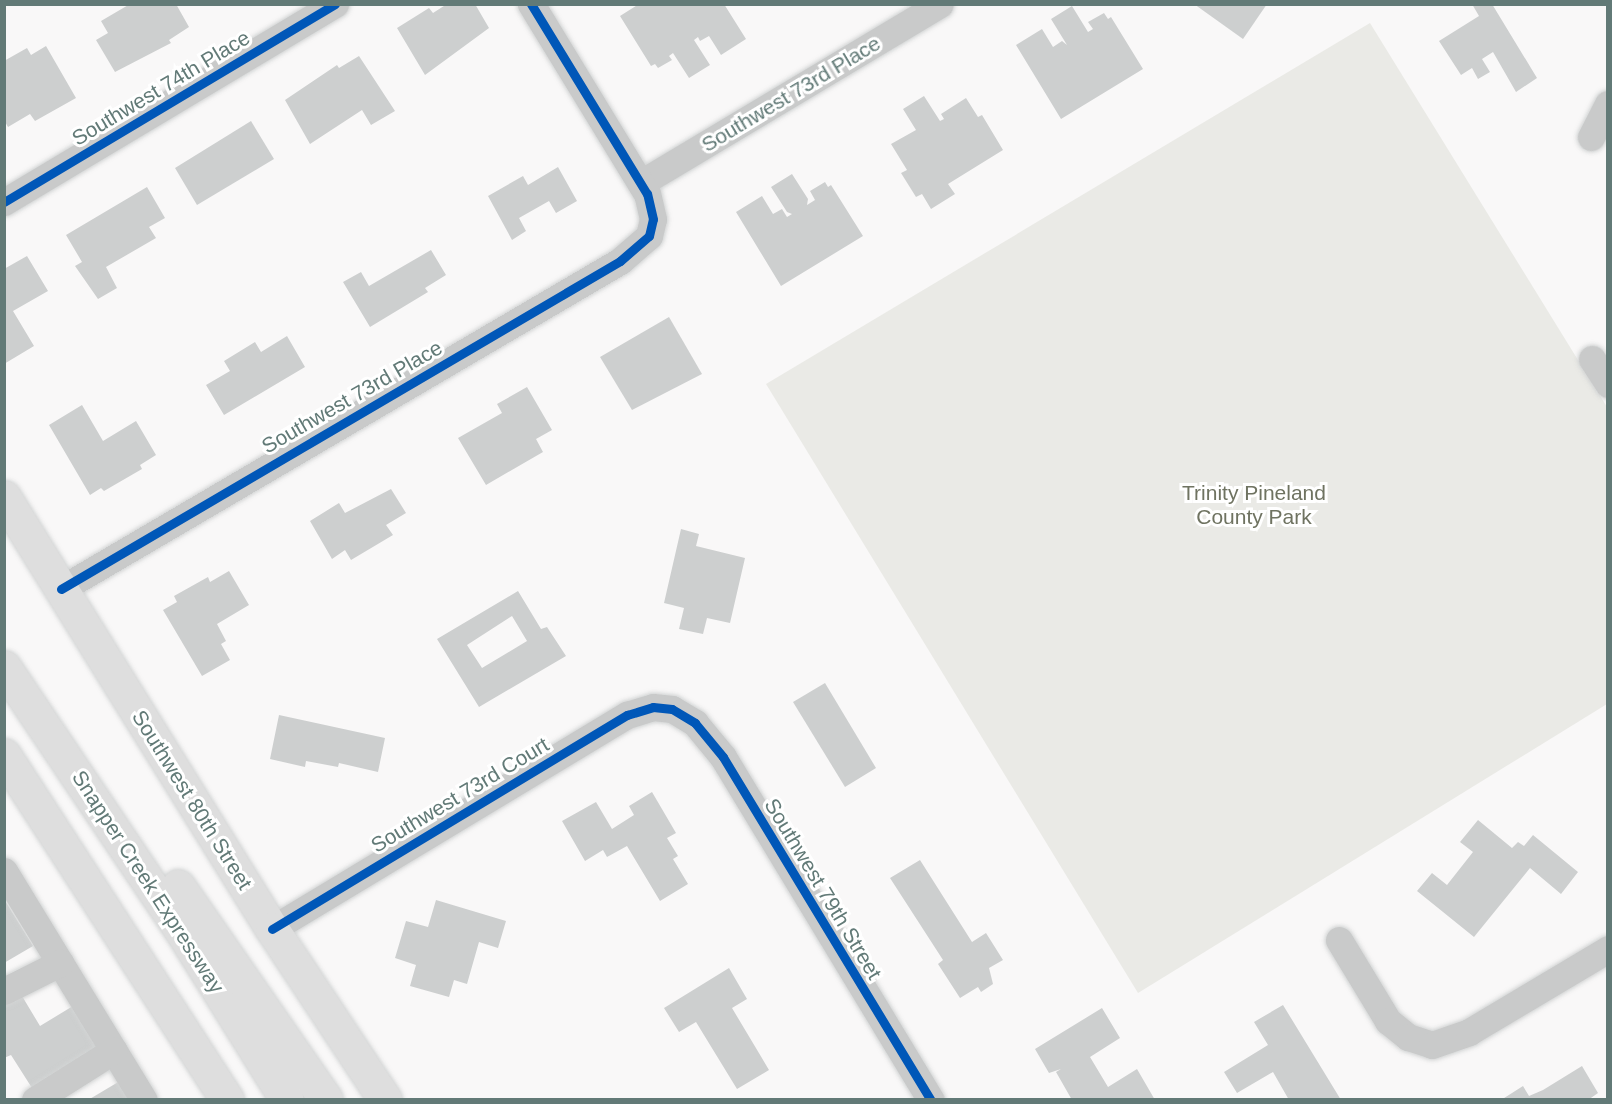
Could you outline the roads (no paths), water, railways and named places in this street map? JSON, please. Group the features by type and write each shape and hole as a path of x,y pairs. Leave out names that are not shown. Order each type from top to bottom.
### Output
{"main road":[{"name":"Southwest 80th Street","path":"4,497 272,928 385,1100"},
{"name":"Snapper Creek Expressway","path":"4,667 85,784 287,1100"},
{"path":"4,755 134,950 227,1100"},
{"path":"85,784 129,814 326,1100"},
{"path":"134,950 208,1100"}],"street":[{"name":"Southwest 74th Place","path":"4,202 335,4"},
{"path":"531,4 641,183"},
{"name":"Southwest 73rd Place","path":"61,589 620,261 640,245 653,227 651,206 641,183 940,4"},
{"path":"1592,137 1608,104"},
{"path":"1592,359 1608,384"},
{"name":"Southwest 73rd Court","path":"272,928 627,715 653,707 672,709"},
{"name":"Southwest 79th Street","path":"672,709 695,723 715,745 931,1100"},
{"path":"4,871 144,1100"},
{"path":"1338,940 1388,1021 1408,1037 1432,1045 1469,1032 1608,949"},
{"path":"4,991 60,963"},
{"path":"35,1100 114,1050"}],"park label":[{"name":"Trinity Pineland County Park","path":"1254,505"}]}
